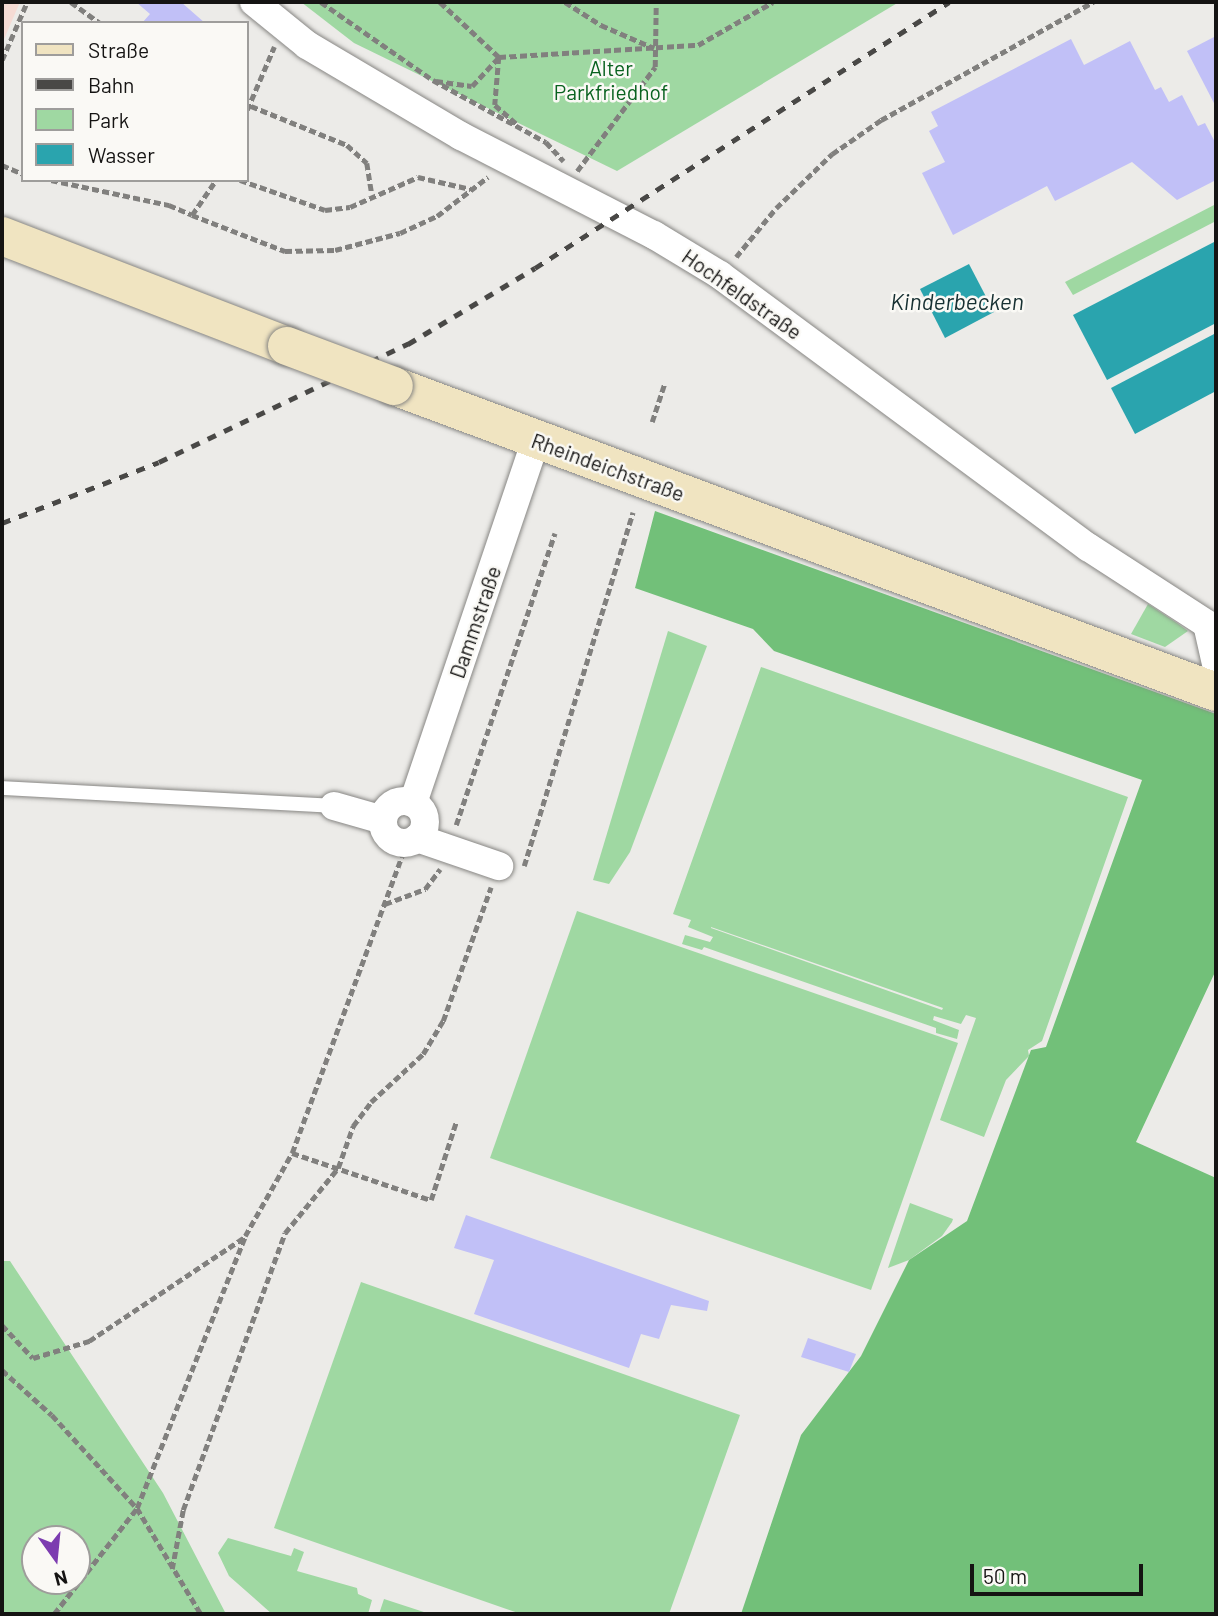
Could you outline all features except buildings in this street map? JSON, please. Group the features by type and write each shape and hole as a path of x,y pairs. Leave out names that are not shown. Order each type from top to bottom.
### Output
{"main road":[{"name":"Rheindeichstraße","path":"2,236 537,440 1214,678"}],"street":[{"name":"Hochfeldstraße","path":"254,2 286,29 461,136 654,235 720,275 1088,547 1212,627 1214,678"},
{"name":"Dammstraße","path":"413,803 537,440"},
{"path":"407,845 425,816 413,803 391,805 383,820 388,835 407,845 448,848 499,866"},
{"path":"334,806 383,820"}],"lane":[{"path":"2,788 334,806"}],"path":[{"path":"2,60 26,2"},
{"path":"71,2 97,21"},
{"path":"321,2 433,80 559,152"},
{"path":"440,2 499,57"},
{"path":"565,2 601,25 657,49"},
{"path":"572,177 655,67 656,2"},
{"path":"433,80 472,86 499,57 698,45 773,2"},
{"path":"720,275 776,208 832,155 881,120 1093,2"},
{"path":"286,29 267,58 249,108 347,145 367,163 372,194"},
{"path":"499,57 495,105 522,129"},
{"path":"2,165 21,173"},
{"path":"60,182 169,205 285,251 335,250 400,233 436,216 471,189 418,177 372,194 350,207 325,210 246,182"},
{"path":"192,215 215,182"},
{"path":"652,422 664,385"},
{"path":"528,852 633,512"},
{"path":"384,905 433,882 448,848 555,533"},
{"path":"54,1614 137,1508 245,1236 292,1153 407,845"},
{"path":"172,1569 183,1510 285,1233 338,1168 353,1126 370,1102 423,1054 443,1021 499,866"},
{"path":"292,1153 431,1200 456,1122"},
{"path":"2,1325 33,1358 89,1341 245,1236"},
{"path":"2,1370 52,1415 137,1508 201,1614"}],"shaded area":[{"path":"2,2 20,2 2,44"}],"green space":[{"name":"Alter Parkfriedhof","path":"301,2 899,2 617,171 354,43"},
{"path":"1216,204 1216,221 1073,295 1065,282"},
{"path":"655,511 1216,714 1216,970 1136,1142 1216,1178 1216,1614 741,1614 801,1435 861,1356 909,1260 967,1221 1031,1050 1046,1047 1142,780 774,651 753,629 635,588"},
{"path":"1148,604 1188,631 1165,647 1131,634"},
{"path":"668,631 707,646 630,852 609,884 593,880"},
{"path":"761,667 1128,797 1042,1041 1028,1050 1029,1056 1006,1080 984,1137 940,1120 976,1018 966,1015 961,1024 934,1016 933,1020 959,1030 957,1039 936,1033 936,1028 704,947 702,950 682,944 685,935 710,942 713,937 688,927 691,920 673,914","holes":["711,927 943,1008 942,1010"]},
{"path":"577,911 958,1043 871,1290 490,1158"},
{"path":"910,1203 953,1219 952,1222 942,1236 909,1260 888,1268"},
{"path":"2,1261 10,1261 163,1493 226,1614 2,1614"},
{"path":"361,1282 740,1415 669,1614 521,1614 274,1528"},
{"path":"228,1538 291,1556 294,1548 304,1552 297,1571 357,1588 358,1594 372,1600 368,1614 272,1614 229,1576 218,1553"},
{"path":"384,1599 430,1614 379,1614"}],"water":[{"path":"1216,241 1216,323 1107,380 1073,315"},
{"name":"Kinderbecken","path":"969,264 994,312 945,338 920,289"},
{"path":"1216,333 1216,391 1135,434 1111,388"}],"railway":[{"path":"2,523 159,462 408,344 535,268 949,2"}]}
